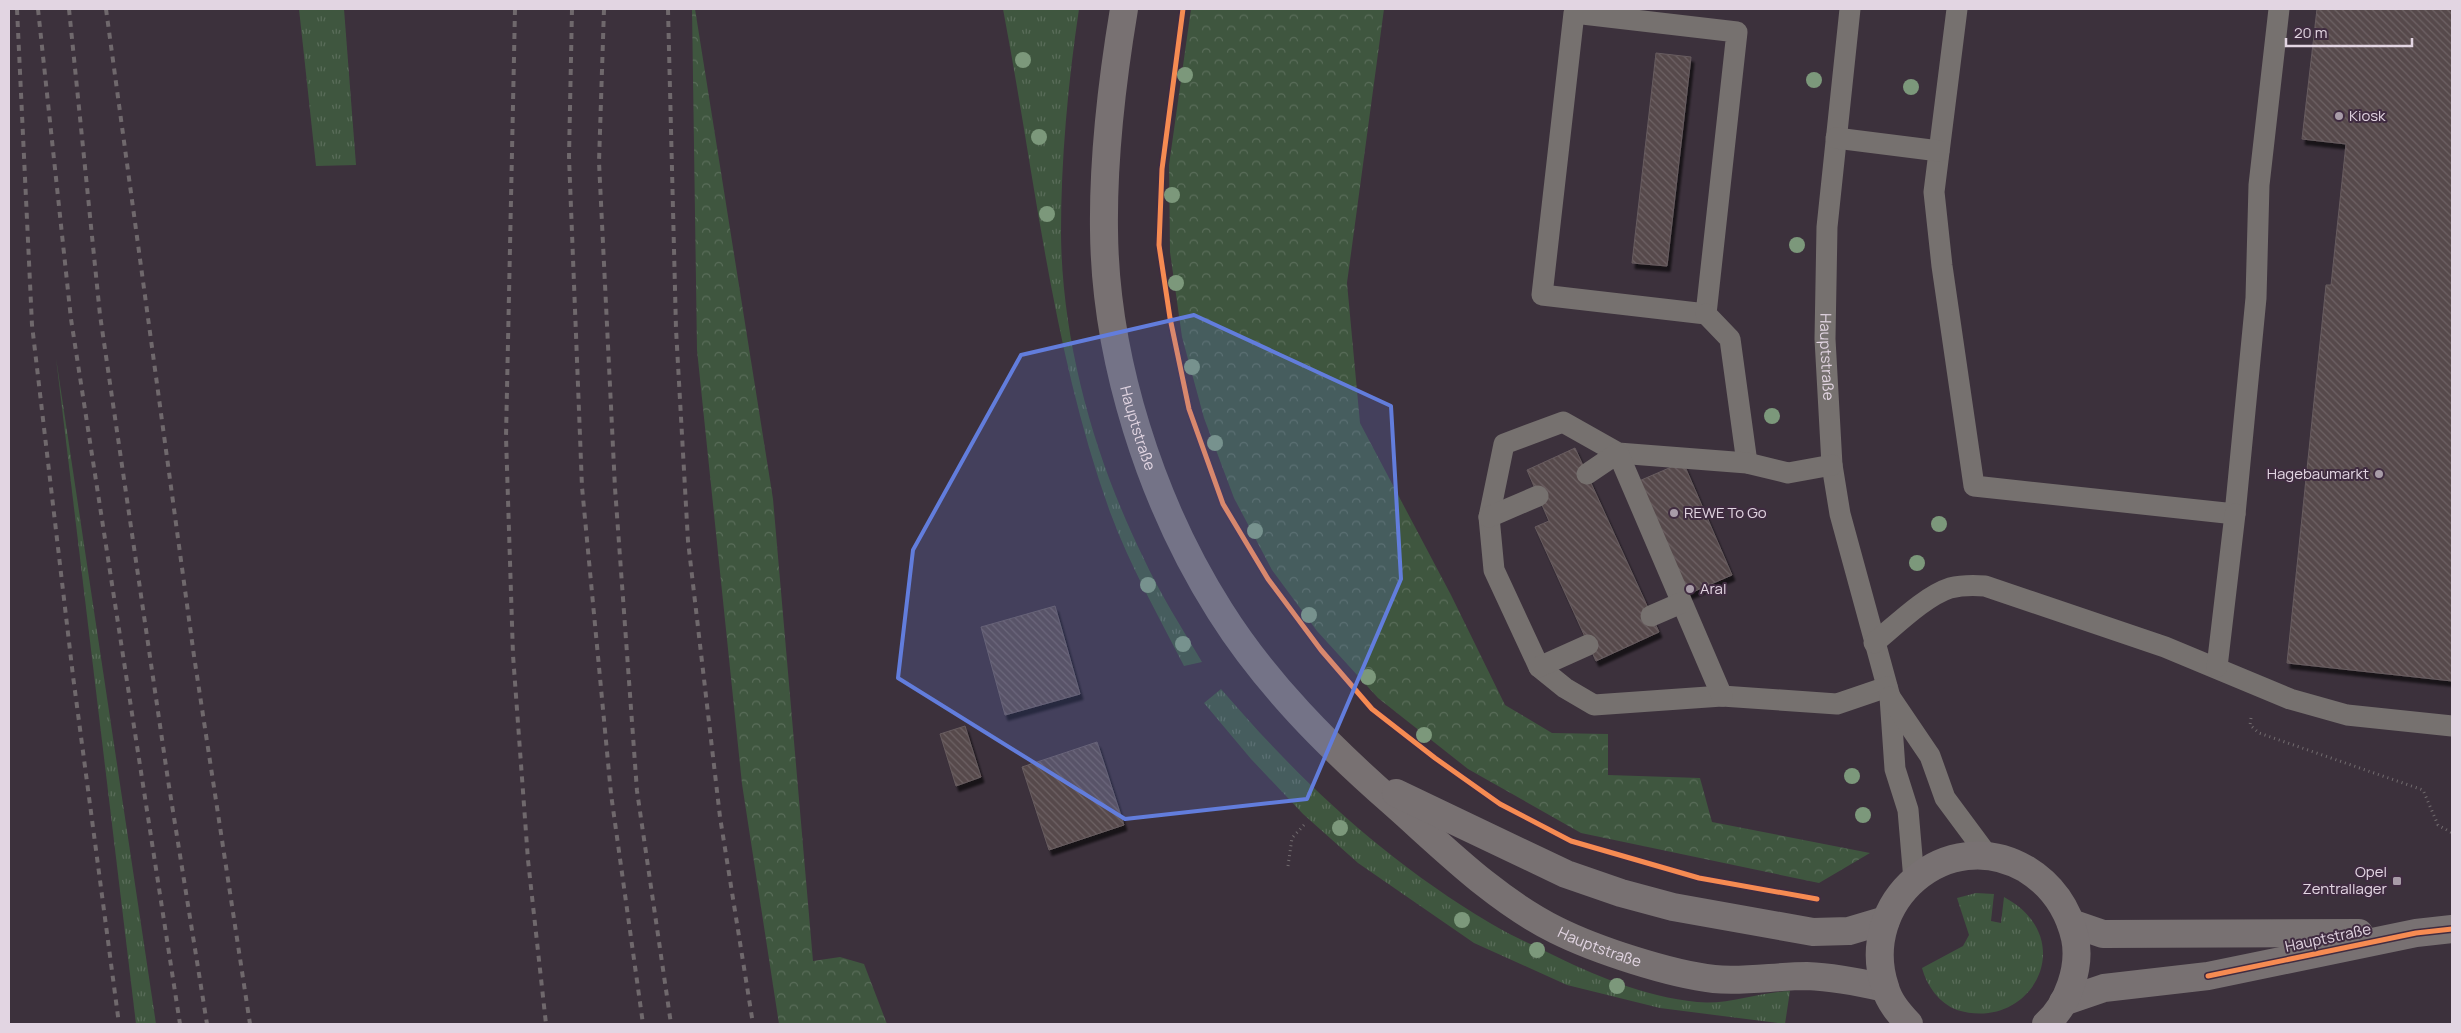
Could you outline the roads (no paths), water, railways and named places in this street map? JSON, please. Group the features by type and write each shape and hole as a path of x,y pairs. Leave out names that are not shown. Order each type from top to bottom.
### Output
{"main road":[{"name":"Hauptstraße","path":"1124,9 1108,137 1104,234 1110,302 1121,370 1139,434 1162,497 1188,557 1221,613 1301,715 1366,779 1490,889 1556,930 1608,951 1658,967 1715,979 1808,976 1848,979 1885,988"},
{"name":"Hauptstraße","path":"1366,779 1541,862 1620,893 1673,907 1813,932 1849,931 1886,920"},
{"path":"1910,1024 1896,1009 1885,988 1880,965 1880,942 1886,920 1897,898 1914,880 1930,868 1948,860 1968,856 1988,856 2015,863 2039,877 2059,898 2071,923 2076,943 2076,963 2072,983 2063,1002 2046,1024"},
{"name":"Hauptstraße","path":"2071,923 2103,934 2140,935 2179,932 2416,933"},
{"name":"Hauptstraße","path":"2063,1002 2104,988 2208,976 2416,933 2452,929"}],"lane":[{"name":"Hauptstraße","path":"1850,9 1827,227 1825,339 1832,465 1840,514 1888,692 1895,769 1908,810 1914,880"},
{"path":"1957,9 1934,192 1974,486 2235,514"},
{"path":"2216,667 2235,514 2256,298 2259,185 2279,9"},
{"path":"1706,314 1737,32 1574,13 1542,295 1706,314 1730,339 1747,463"},
{"path":"1836,138 1939,151"},
{"path":"1832,465 1788,473 1747,463 1618,453 1563,422 1504,444 1489,517 1494,570 1539,667 1565,688 1594,705 1722,696 1836,704 1888,692"},
{"path":"1587,474 1618,453"},
{"path":"1618,453 1722,696"},
{"path":"1489,517 1538,496"},
{"path":"1874,643 1938,594 1950,588 1968,585 1985,586 2216,667 2290,699 2347,716 2452,726"},
{"path":"1651,616 1681,603"},
{"path":"1539,667 1588,644"},
{"name":"Hauptstraße","path":"1888,692 1930,756 1945,798 1988,856"}],"railway":[{"path":"17,9 32,325 73,676 119,1024"},
{"path":"38,9 71,319 180,1024"},
{"path":"69,9 100,315 168,780 207,1024"},
{"path":"106,9 194,656 250,1024"},
{"path":"515,9 506,437 513,655 528,860 546,1024"},
{"path":"572,9 569,157 582,487 611,794 643,1024"},
{"path":"604,9 599,162 615,488 637,791 671,1024"},
{"path":"668,9 676,329 688,541 720,817 753,1024"}],"place":[{"name":"Kiosk","path":"2339,116"},
{"name":"Hagebaumarkt","path":"2379,474"},
{"name":"REWE To Go","path":"1674,513"},
{"name":"Aral","path":"1690,589"},
{"name":"Opel Zentrallager","path":"2397,881"}]}
